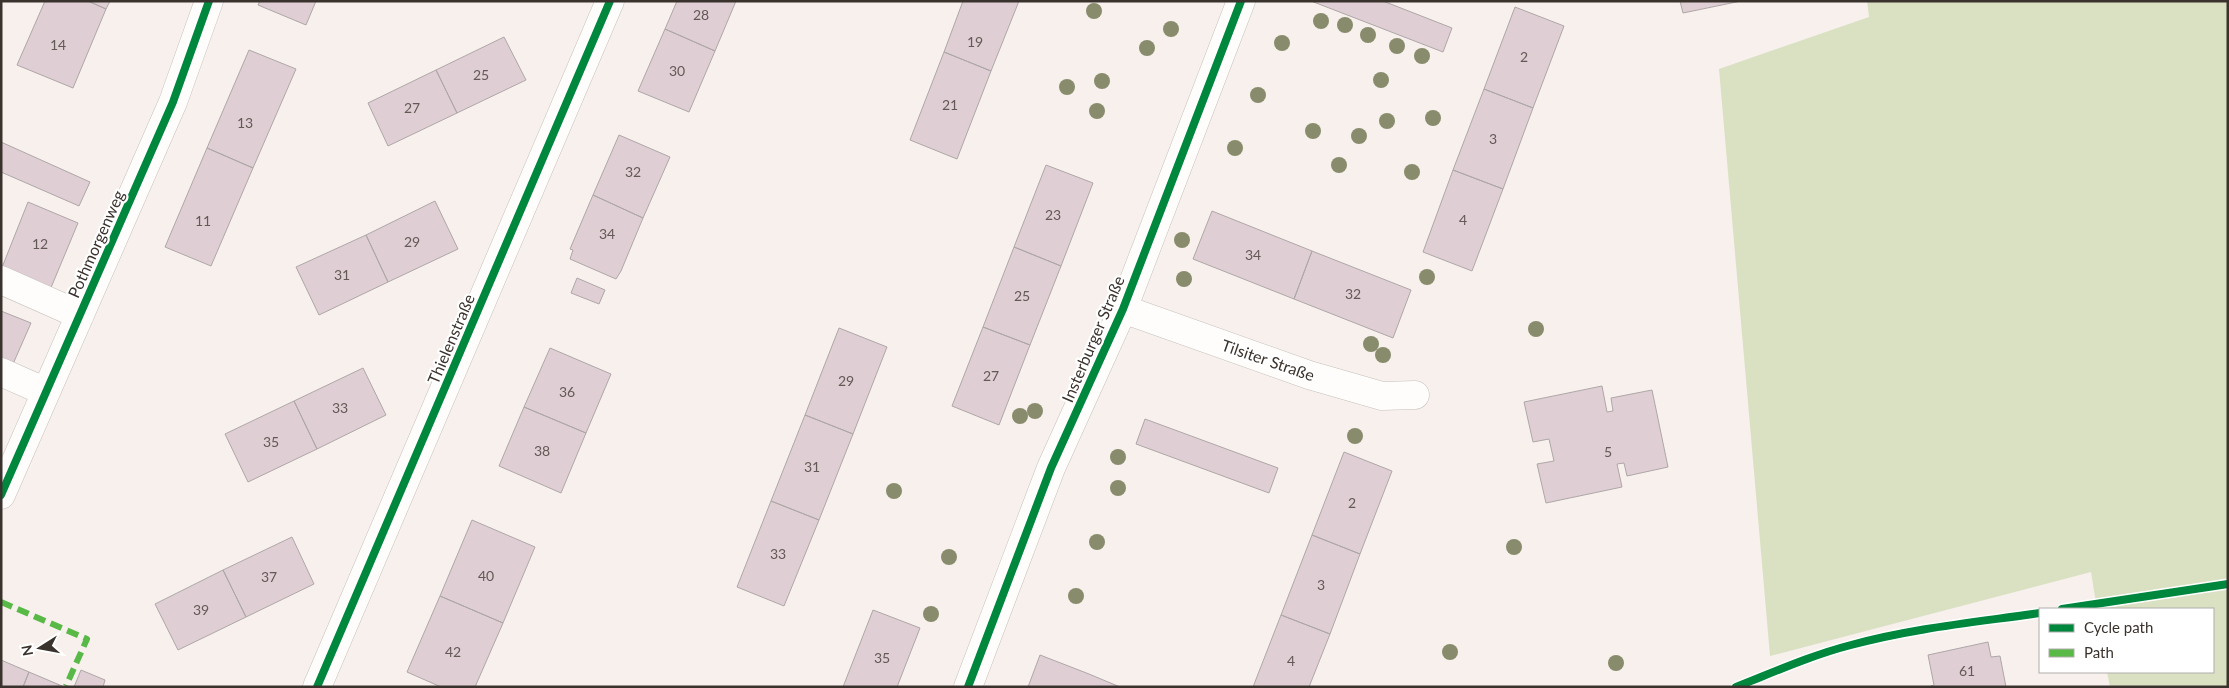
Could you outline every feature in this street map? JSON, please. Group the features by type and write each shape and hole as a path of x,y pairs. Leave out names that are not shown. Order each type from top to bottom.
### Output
{"street":[{"name":"Pothmorgenweg","path":"1,495 173,102 208,1"},
{"name":"Thielenstraße","path":"317,687 610,1"},
{"name":"Insterburger Straße","path":"968,687 1051,468 1123,308 1241,1"},
{"path":"1,280 80,315"},
{"name":"Tilsiter Straße","path":"1123,308 1309,375 1382,396 1415,395"},
{"path":"1,372 43,400"},
{"path":"1,390 43,400"}],"green space":[{"path":"1867,1 2228,1 2228,687 2110,687 2107,673 2214,673 2214,608 2097,608 2091,572 1770,656 1719,69 1869,17"}],"building":[{"path":"45,1 88,1 106,9 73,88 17,65"},
{"path":"88,1 110,1 106,9"},
{"path":"260,1 316,1 306,25 258,5"},
{"path":"677,1 736,1 715,51 665,29"},
{"path":"963,1 1019,1 991,71 944,52"},
{"path":"1311,1 1383,1 1452,28 1443,52"},
{"path":"1680,1 1741,1 1683,13"},
{"path":"1515,7 1564,26 1533,108 1484,89"},
{"path":"665,29 715,51 689,112 638,91"},
{"path":"504,37 526,80 457,113 436,70"},
{"path":"249,50 296,69 253,168 207,148"},
{"path":"944,52 991,71 957,159 910,140"},
{"path":"436,70 457,113 388,146 368,103"},
{"path":"1484,89 1533,108 1503,189 1453,170"},
{"path":"619,135 670,157 643,218 593,195"},
{"path":"1,142 90,182 79,206 1,172"},
{"path":"207,148 253,168 211,266 165,247"},
{"path":"1046,165 1093,183 1061,266 1014,247"},
{"path":"1453,170 1503,189 1472,271 1423,252"},
{"path":"593,195 643,218 616,279 570,259 573,250 570,249"},
{"path":"435,201 458,249 388,282 366,235"},
{"path":"28,202 78,223 50,290 1,270"},
{"path":"1212,211 1312,251 1294,299 1193,259"},
{"path":"366,235 388,282 319,315 296,267"},
{"path":"1014,247 1061,266 1030,345 983,327"},
{"path":"1312,251 1411,290 1393,338 1294,299"},
{"path":"577,278 605,290 599,304 571,293"},
{"path":"1,311 31,323 13,364 1,359"},
{"path":"983,327 1030,345 999,425 952,406"},
{"path":"839,328 887,347 853,434 805,415"},
{"path":"550,348 611,374 586,433 524,407"},
{"path":"363,368 386,415 317,449 294,401"},
{"path":"1602,386 1607,412 1613,411 1611,398 1652,390 1668,467 1627,476 1624,463 1617,464 1622,487 1546,503 1537,464 1554,461 1549,439 1533,442 1524,402"},
{"path":"294,401 317,449 248,482 225,434"},
{"path":"524,407 586,433 561,493 499,466"},
{"path":"805,415 853,434 819,520 771,501"},
{"path":"1145,419 1278,468 1269,493 1136,444"},
{"path":"1344,452 1392,471 1360,554 1312,535"},
{"path":"771,501 819,520 784,606 737,587"},
{"path":"472,520 535,547 503,623 440,596"},
{"path":"1312,535 1360,554 1330,634 1281,615"},
{"path":"292,537 314,584 246,617 223,570"},
{"path":"223,570 246,617 178,650 155,604"},
{"path":"440,596 503,623 475,687 441,687 407,672"},
{"path":"873,610 920,628 897,687 843,687"},
{"path":"1281,615 1330,634 1309,687 1253,687"},
{"path":"1988,642 1991,657 2000,656 2006,687 1928,687 1934,685 1928,655"},
{"path":"1040,655 1089,674 1120,687 1028,687"},
{"path":"1,660 29,672 23,687 1,687"},
{"path":"81,670 105,680 103,687 74,687"},
{"path":"29,672 62,686 23,687"}],"marked path":[{"path":"1,602 87,639 66,686"}],"cycle path":[{"path":"1,495 173,102 209,1"},
{"path":"317,687 610,1"},
{"path":"968,687 1051,468 1123,309 1241,1"},
{"path":"2069,608 2228,584"},
{"path":"1736,687 1793,664 1874,639 1946,626 2039,613"}]}
